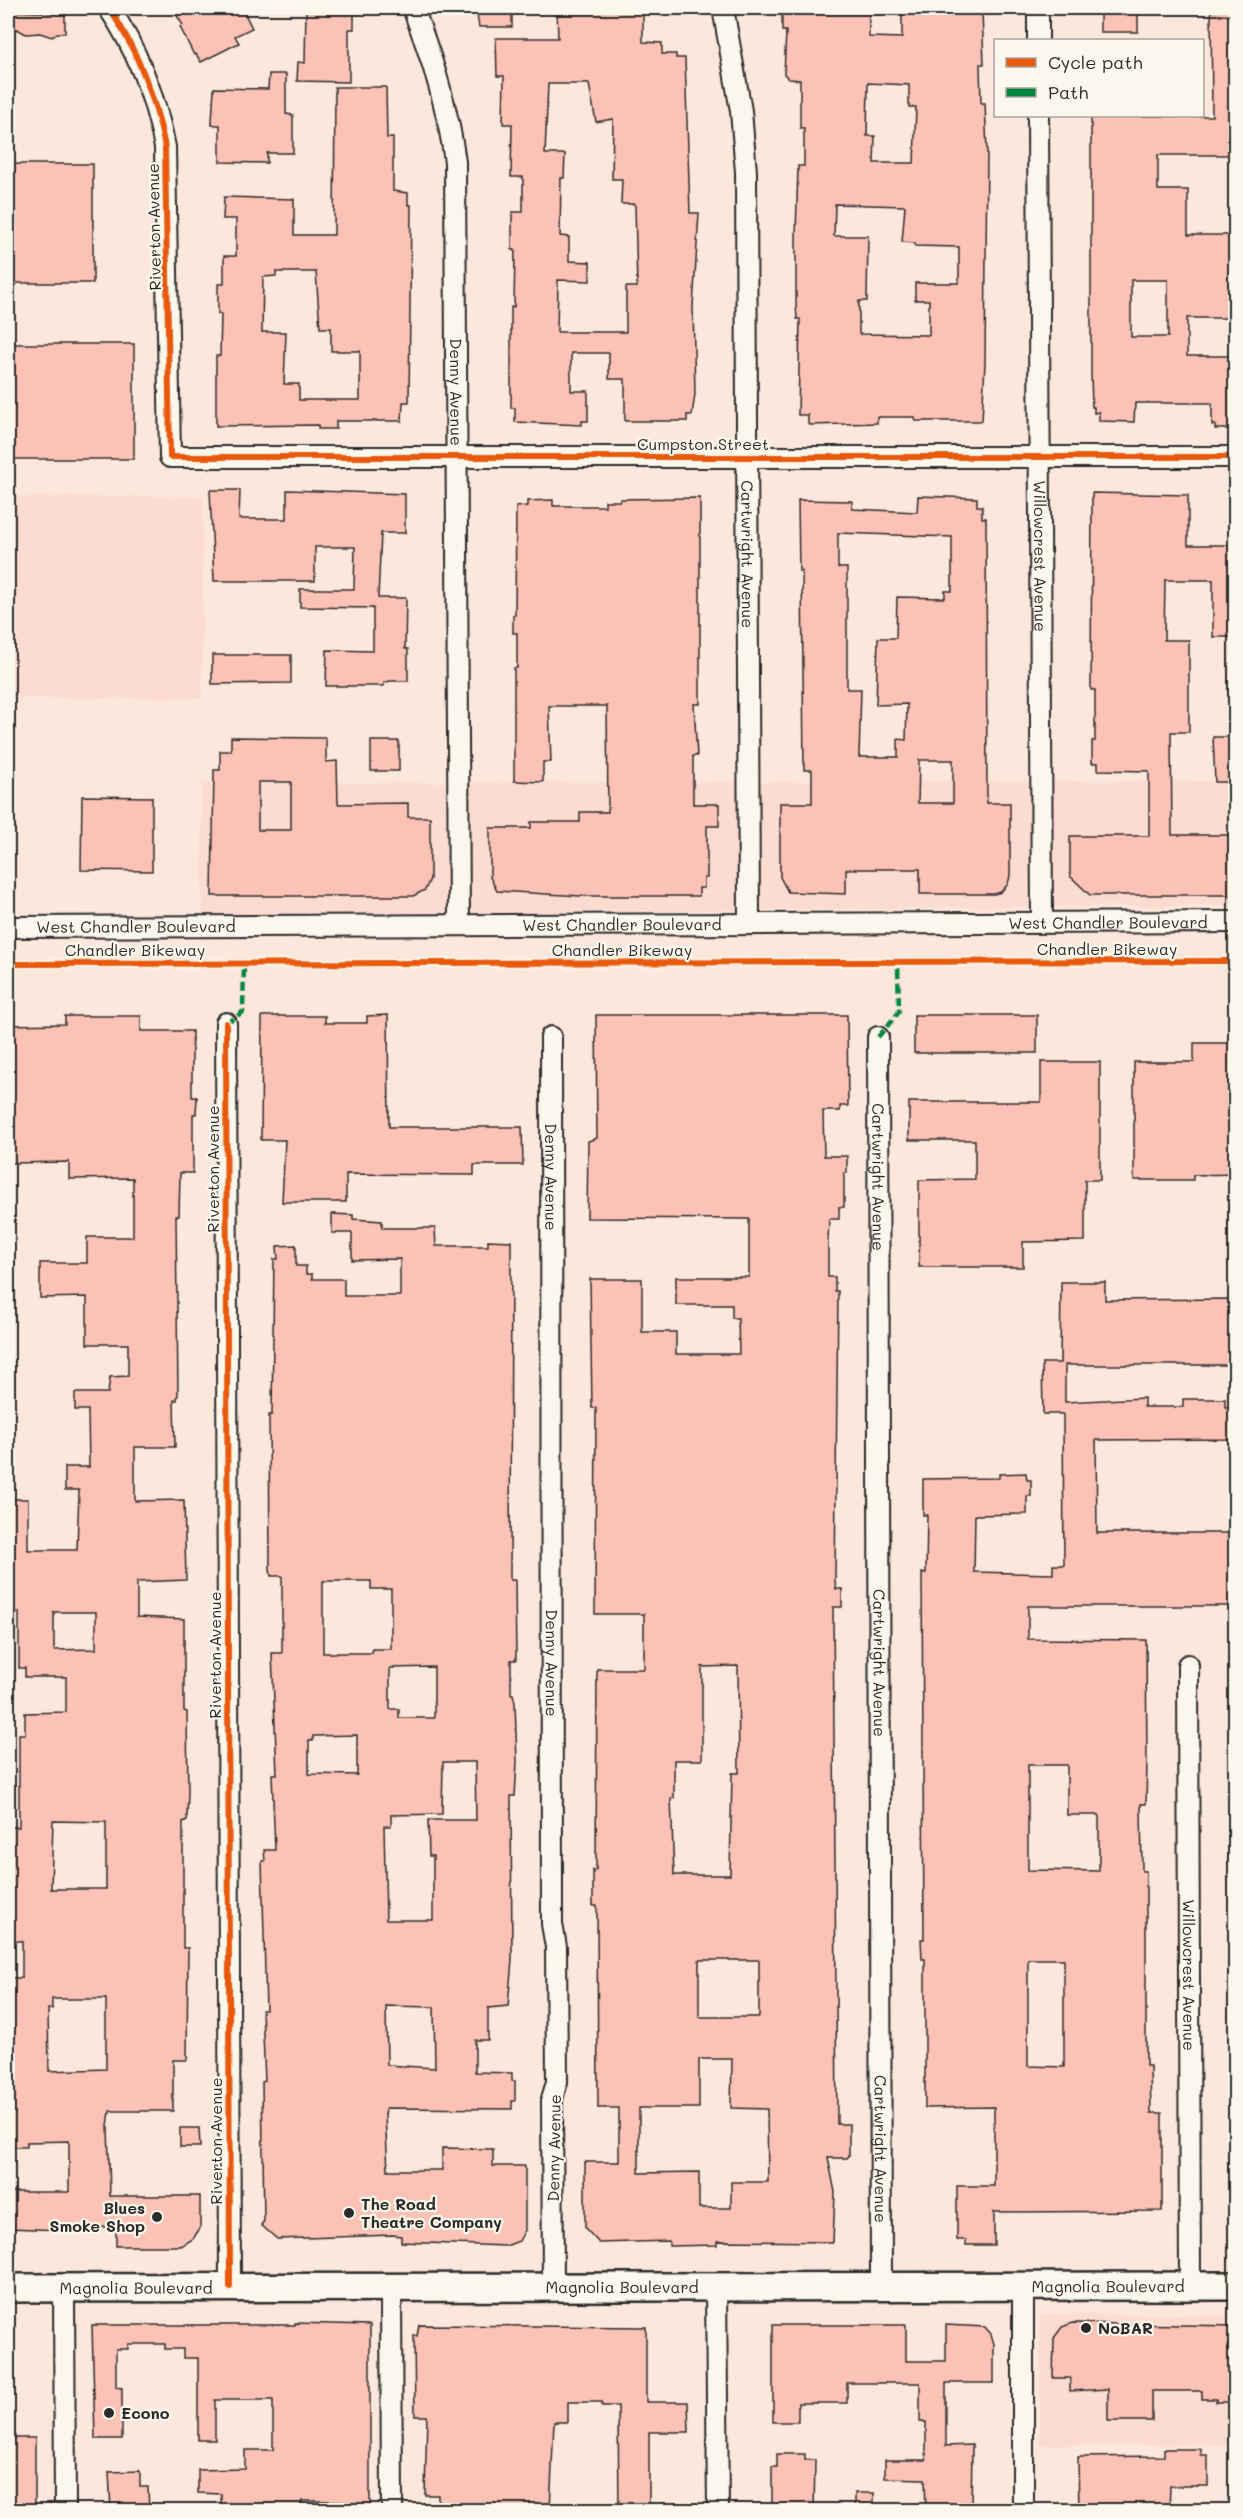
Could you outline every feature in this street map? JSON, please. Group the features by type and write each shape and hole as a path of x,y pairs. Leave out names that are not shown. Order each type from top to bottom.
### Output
{"main road":[{"name":"Magnolia Boulevard","path":"8,2288 1236,2286"}],"street":[{"name":"Riverton Avenue","path":"109,8 141,62 156,103 165,147 170,457"},
{"name":"Denny Avenue","path":"413,8 447,108 455,162 459,925"},
{"name":"Cartwright Avenue","path":"723,8 741,111 746,172 749,923"},
{"path":"1038,8 1038,39"},
{"name":"Willowcrest Avenue","path":"1038,117 1042,922"},
{"name":"Cumpston Street","path":"170,457 1236,457"},
{"name":"West Chandler Boulevard","path":"8,927 1236,922"},
{"name":"Riverton Avenue","path":"226,1023 230,2287"},
{"name":"Denny Avenue","path":"551,1037 552,1924 556,1947 557,2082 552,2099 553,2287"},
{"name":"Cartwright Avenue","path":"878,1037 881,2287"},
{"name":"Willowcrest Avenue","path":"1188,1665 1190,2287"},
{"path":"391,2287 392,2511"},
{"path":"1023,2287 1023,2511"},
{"path":"64,2288 65,2511"},
{"path":"716,2288 718,2511"}],"shaded area":[{"path":"203,496 202,698 8,698 8,497"},
{"path":"1235,781 1235,905 202,916 202,783"},
{"path":"1040,2314 1235,2315 1235,2445 1040,2445"}],"building":[{"path":"172,8 242,8 252,28 235,36 239,43 201,62 196,54 194,55 180,27 183,25"},
{"path":"306,8 354,8 354,29 349,29 349,82 297,81 298,62 305,63"},
{"path":"476,8 512,8 512,27 479,27"},
{"path":"557,8 643,8 643,42 662,43 662,54 676,54 676,58 685,58 690,213 699,213 693,307 695,394 692,415 687,415 687,421 625,421 625,379 609,379 609,353 571,353 571,391 588,391 588,421 582,421 582,425 515,422 515,408 511,408 511,307 514,307 515,250 512,250 512,212 523,212 523,177 511,177 512,124 503,124 504,76 497,76 496,38 558,38","holes":["548,84 589,84 596,122 613,119 612,179 622,179 621,204 635,204 637,287 626,287 626,332 557,332 558,280 590,281 590,262 569,261 569,237 560,236 561,178 564,178 565,154 545,154"]},
{"path":"782,8 869,8 869,37 902,38 902,8 978,8 978,12 982,12 984,64 980,64 981,103 985,103 987,152 985,363 982,421 915,421 915,417 877,417 877,423 811,425 808,424 808,415 798,415 800,319 797,319 796,305 796,236 798,166 804,166 804,128 800,128 800,80 789,79 784,74 786,31 782,31","holes":["868,83 909,85 909,107 916,107 914,163 874,163 875,136 867,136","835,204 905,206 902,242 915,243 915,246 959,247 959,283 915,283 915,300 929,300 929,335 859,334 859,301 867,301 868,236 834,236"]},
{"path":"1100,8 1138,8 1138,32 1100,32"},
{"path":"1211,8 1236,8 1236,155 1158,155 1158,190 1188,190 1188,235 1236,235 1233,318 1187,318 1187,356 1236,356 1236,429 1215,429 1215,425 1212,425 1212,403 1135,403 1134,422 1099,421 1099,412 1094,413 1094,407 1092,407 1091,374 1091,117 1212,116","holes":["1131,280 1168,280 1168,337 1131,337"]},
{"path":"8,11 65,13 65,33 57,33 52,37 40,33 26,34 17,29 8,35"},
{"path":"269,74 286,74 286,114 293,115 293,153 267,153 267,163 220,162 220,125 212,125 214,88 268,89"},
{"path":"335,87 386,87 387,138 393,138 393,191 408,193 408,205 411,205 409,402 403,402 402,421 336,421 336,429 318,429 318,425 216,426 216,356 220,356 221,314 218,314 218,284 224,284 224,256 236,256 236,219 223,219 224,197 294,199 294,235 334,235","holes":["276,272 316,272 320,328 331,328 331,351 360,351 360,400 299,400 299,384 284,384 286,332 262,332 263,277 276,276"]},
{"path":"14,164 93,164 93,283 13,283"},
{"path":"8,344 134,344 134,459 8,459"},
{"path":"210,490 240,490 239,519 287,519 287,490 405,494 405,533 381,533 378,598 406,598 405,649 408,649 408,681 390,681 384,683 384,686 326,686 327,650 373,651 373,608 300,607 300,589 354,589 355,547 315,547 315,581 214,581"},
{"path":"1092,493 1188,495 1188,545 1236,545 1236,637 1213,637 1213,580 1165,580 1164,640 1189,640 1189,732 1171,732 1172,835 1236,835 1236,895 1090,895 1070,876 1070,836 1149,836 1149,771 1098,770 1098,763 1092,763 1092,741 1095,741 1095,690 1091,690"},
{"path":"918,496 977,498 977,506 982,506 982,518 986,518 987,803 1010,803 1010,876 1008,884 1001,892 994,894 920,894 920,869 846,869 846,894 788,892 780,877 780,803 812,803 812,770 804,770 802,571 799,571 798,500 852,501 852,509 917,512","holes":["838,533 952,537 952,591 945,591 945,598 897,597 896,638 878,638 876,705 907,704 906,740 898,739 898,757 859,757 861,689 847,689 847,568 838,568","919,760 953,760 953,803 918,803"]},
{"path":"700,498 700,704 694,704 697,756 693,756 693,804 719,804 719,826 707,826 707,878 704,878 704,888 699,888 699,896 581,896 497,891 490,877 490,828 531,828 531,822 580,822 580,812 608,812 607,706 549,706 551,762 543,762 543,782 514,781 514,668 517,668 517,633 513,633 513,615 515,615 516,507 527,506 527,501 553,500 553,506 605,506 605,501 620,501 620,499"},
{"path":"212,655 291,655 291,683 212,684"},
{"path":"231,737 326,738 326,762 337,761 338,804 408,803 408,817 430,817 430,879 425,890 413,896 212,896 214,770 220,770 220,751 231,751","holes":["258,782 291,782 291,830 258,830"]},
{"path":"1213,737 1236,737 1236,782 1215,782"},
{"path":"371,741 399,741 399,771 371,771"},
{"path":"82,796 152,797 152,871 81,870"},
{"path":"388,1015 389,1127 522,1127 523,1165 474,1165 474,1175 346,1174 346,1202 282,1202 285,1140 261,1140 262,1016 325,1016 325,1023 367,1023 367,1016"},
{"path":"596,1015 847,1015 848,1106 840,1106 840,1111 823,1111 824,1156 847,1156 847,1173 844,1173 844,1207 839,1207 839,1219 829,1219 828,1241 828,1277 835,1277 835,1291 838,1291 835,1580 836,1589 842,1589 842,1607 833,1607 837,2124 849,2124 849,2156 847,2158 828,2158 835,2192 833,2242 717,2241 717,2245 669,2246 669,2241 599,2243 585,2228 585,2162 619,2162 619,2108 598,2108 597,1906 593,1906 593,1870 596,1870 597,1669 644,1669 644,1614 595,1614 596,1408 592,1408 590,1279 642,1279 642,1332 676,1332 676,1354 739,1354 738,1318 732,1318 732,1305 676,1305 676,1277 749,1277 749,1219 587,1218 588,1141 597,1138","holes":["738,1666 739,1773 732,1773 730,1875 674,1875 671,1798 674,1798 674,1760 702,1760 702,1667","699,1960 759,1960 759,2017 699,2017","699,2059 732,2059 731,2108 767,2109 768,2182 731,2182 731,2208 699,2208 699,2172 639,2173 639,2108 699,2108"]},
{"path":"914,1015 1037,1015 1037,1053 914,1053"},
{"path":"65,1016 141,1016 141,1031 192,1031 192,1097 197,1097 196,1114 193,1114 193,1173 180,1173 179,1216 176,1216 178,1393 177,1400 174,1400 175,1447 135,1447 135,1501 184,1500 186,1580 137,1582 137,1617 184,1619 184,1711 187,1712 188,1791 187,1820 183,1822 183,1948 188,1948 187,2060 173,2060 173,2111 110,2111 108,2126 110,2196 200,2196 200,2228 193,2239 181,2246 116,2246 116,2227 62,2228 62,2230 8,2228 8,2192 69,2192 69,2141 27,2142 27,2147 8,2147 8,1987 10,1987 10,1978 22,1978 22,1941 8,1941 8,1827 19,1827 19,1734 25,1734 25,1713 66,1712 66,1677 25,1677 25,1668 19,1668 19,1612 8,1612 8,1499 28,1499 28,1550 77,1550 79,1490 65,1490 65,1467 89,1467 88,1410 75,1410 75,1393 108,1393 110,1377 128,1376 128,1344 87,1344 87,1297 40,1298 40,1263 87,1263 87,1237 133,1237 133,1178 69,1179 69,1162 8,1163 8,1025 65,1024","holes":["54,1612 96,1612 96,1649 54,1650","53,1821 106,1822 106,1889 51,1889","52,1999 106,1999 106,2069 49,2071 48,2009 52,2009"]},
{"path":"1194,1043 1236,1043 1236,1174 1193,1175 1193,1180 1134,1180 1134,1062 1194,1062"},
{"path":"1041,1062 1100,1062 1100,1180 1085,1180 1085,1241 1023,1242 1023,1267 919,1267 919,1180 975,1179 975,1140 909,1140 909,1102 1041,1102"},
{"path":"332,1214 353,1215 353,1219 382,1221 382,1228 435,1228 436,1246 488,1246 488,1240 511,1241 510,1580 515,1580 516,1660 511,1660 511,1694 513,1694 515,1703 517,1762 515,1796 511,1796 512,1960 508,2006 488,2008 488,2040 475,2040 475,2072 512,2073 512,2081 515,2081 515,2101 512,2101 512,2109 386,2108 385,2115 388,2170 442,2170 442,2148 493,2149 493,2166 525,2166 525,2230 519,2241 506,2246 401,2242 401,2236 393,2235 277,2239 261,2225 264,2221 262,2082 265,2081 262,2010 266,2010 262,1861 265,1861 264,1850 275,1850 272,1774 277,1774 272,1653 282,1653 282,1576 271,1576 270,1569 269,1415 272,1415 274,1259 278,1259 277,1246 296,1245 296,1266 306,1266 306,1274 312,1274 312,1279 344,1279 344,1296 400,1296 400,1259 352,1260 352,1233 332,1233","holes":["323,1581 371,1581 371,1589 391,1589 391,1649 372,1649 372,1653 323,1653","434,1667 434,1718 399,1718 399,1709 390,1709 390,1668","357,1735 357,1775 309,1774 309,1741 313,1741 313,1736","443,1762 475,1762 476,1820 428,1820 429,1856 433,1856 433,1920 386,1920 384,1826 391,1826 391,1815 442,1814","386,2006 434,2007 435,2068 387,2065"]},
{"path":"1061,1282 1105,1282 1105,1300 1236,1299 1236,1365 1065,1365 1065,1402 1144,1398 1144,1407 1183,1407 1183,1399 1225,1399 1225,1407 1236,1407 1236,1439 1096,1440 1097,1533 1236,1533 1236,1606 1028,1606 1028,1639 1146,1640 1146,1804 1141,1804 1142,1871 1146,1871 1146,2066 1150,2066 1151,2113 1162,2113 1162,2211 994,2212 994,2245 966,2245 966,2240 957,2240 957,2186 994,2186 994,2107 925,2108 925,1959 922,1959 921,1939 924,1939 922,1573 926,1573 927,1515 923,1515 923,1479 999,1478 999,1474 1026,1473 1027,1480 1031,1480 1031,1496 1027,1496 1027,1514 975,1515 974,1572 1053,1574 1053,1565 1064,1565 1063,1414 1043,1414 1042,1363 1060,1363","holes":["1028,1765 1067,1765 1067,1815 1099,1815 1099,1871 1028,1870","1028,1959 1064,1959 1064,2067 1028,2066"]},
{"path":"180,2128 199,2128 200,2147 180,2147"},
{"path":"295,2323 370,2325 370,2507 341,2507 341,2501 302,2501 299,2509 221,2511 221,2494 198,2493 198,2470 245,2469 245,2450 273,2450 273,2400 215,2400 215,2440 198,2440 198,2358 183,2358 183,2349 165,2349 165,2344 128,2344 128,2349 116,2349 116,2387 122,2388 122,2439 95,2439 92,2325 295,2325"},
{"path":"1072,2323 1236,2326 1236,2402 1202,2399 1202,2391 1152,2391 1152,2421 1108,2421 1108,2389 1070,2391 1070,2378 1053,2378 1054,2338 1062,2327"},
{"path":"419,2325 646,2327 646,2402 688,2402 689,2432 649,2432 649,2511 619,2511 618,2406 602,2406 602,2402 568,2402 568,2422 554,2422 550,2510 438,2510 438,2495 425,2495 427,2416 415,2416 414,2336 417,2336"},
{"path":"773,2325 906,2325 906,2361 946,2361 946,2325 985,2327 991,2334 994,2344 994,2383 946,2383 946,2446 972,2445 971,2511 926,2511 925,2479 885,2478 885,2460 926,2460 926,2422 920,2422 920,2383 847,2383 847,2403 798,2403 798,2422 773,2422"},
{"path":"8,2438 35,2438 35,2511 8,2511"},
{"path":"1164,2449 1201,2449 1201,2455 1208,2455 1208,2486 1170,2486 1169,2511 1079,2511 1078,2457 1164,2456"},
{"path":"777,2454 805,2454 805,2460 815,2460 814,2511 772,2511 772,2467 777,2467"},
{"path":"140,2471 140,2487 148,2487 149,2511 111,2511 109,2472"},
{"path":"855,2493 874,2493 874,2510 855,2510"}],"marked path":[{"path":"226,1023 243,1012 244,963"},
{"path":"878,1037 899,1012 898,964"}],"cycle path":[{"path":"109,8 129,41 144,74 165,147 170,457 1236,457"},
{"name":"Chandler Bikeway","path":"8,964 1236,961"},
{"path":"226,1023 230,2287"}],"place":[{"name":"The Road Theatre Company","path":"349,2213"},
{"name":"Blues Smoke Shop","path":"157,2217"},
{"name":"NoBAR","path":"1086,2328"},
{"name":"Econo","path":"109,2413"}]}
